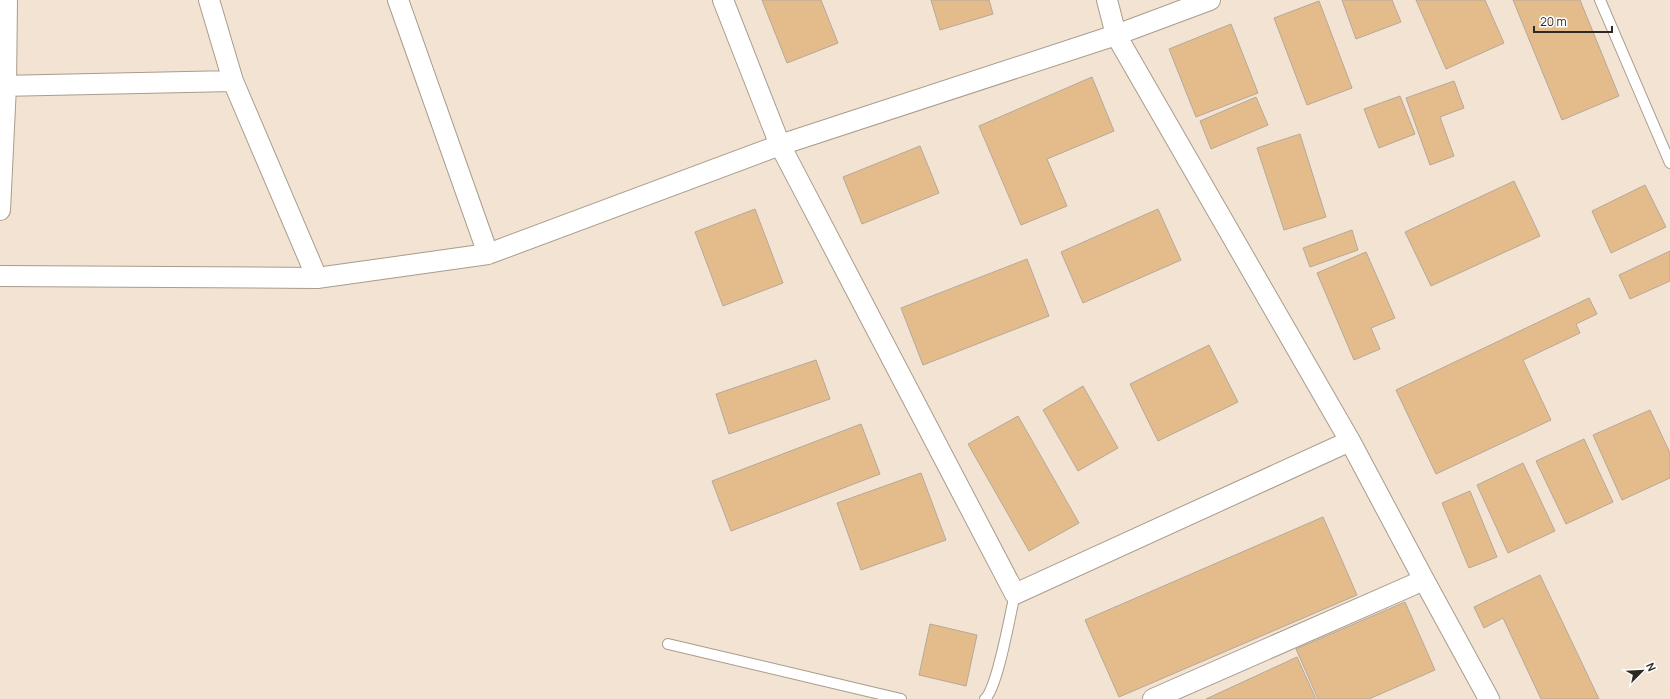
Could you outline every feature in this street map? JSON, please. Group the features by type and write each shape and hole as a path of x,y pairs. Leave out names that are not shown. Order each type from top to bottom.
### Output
{"street":[{"path":"0,210 7,0"},
{"path":"208,0 233,82 317,278"},
{"path":"398,0 488,254"},
{"path":"723,0 780,145 1015,594 1350,441"},
{"path":"1108,0 1116,35 1350,441 1489,699"},
{"path":"0,276 317,278 488,254 780,145 1116,35 1210,0"},
{"path":"3,86 233,82"},
{"path":"1153,699 1424,580"}],"lane":[{"path":"1600,0 1670,163"},
{"path":"985,699 988,696 996,678 1015,594"},
{"path":"668,644 901,699"}],"building":[{"path":"762,0 821,0 838,43 787,63"},
{"path":"931,0 989,0 993,14 940,30"},
{"path":"1342,0 1392,0 1401,22 1356,39"},
{"path":"1416,0 1485,0 1504,43 1446,69"},
{"path":"1513,0 1580,0 1619,96 1562,120"},
{"path":"1319,1 1352,88 1307,105 1274,18"},
{"path":"1231,24 1258,93 1196,117 1169,49"},
{"path":"1092,77 1114,131 1047,159 1067,206 1021,225 979,126"},
{"path":"1454,81 1464,108 1440,117 1454,156 1430,165 1406,98"},
{"path":"1400,96 1415,134 1379,148 1364,109"},
{"path":"1256,97 1268,125 1211,149 1200,121"},
{"path":"1300,134 1326,217 1284,230 1257,148"},
{"path":"920,146 939,193 862,224 843,177"},
{"path":"1514,181 1540,236 1431,286 1405,232"},
{"path":"1645,185 1666,227 1611,253 1592,211"},
{"path":"755,209 783,283 723,306 695,232"},
{"path":"1158,209 1181,260 1083,303 1061,252"},
{"path":"1352,230 1358,250 1310,267 1303,248"},
{"path":"1670,251 1670,281 1630,299 1619,275"},
{"path":"1366,252 1395,318 1371,328 1380,349 1354,360 1317,273"},
{"path":"1027,259 1049,316 923,365 901,308"},
{"path":"1589,298 1597,314 1576,324 1580,333 1523,360 1551,420 1436,474 1396,390"},
{"path":"1209,345 1238,402 1158,441 1130,384"},
{"path":"816,360 830,399 729,434 716,394"},
{"path":"1083,386 1118,448 1078,471 1043,410"},
{"path":"1650,410 1670,453 1670,478 1622,500 1593,435"},
{"path":"1018,416 1079,523 1029,551 968,444"},
{"path":"861,424 880,474 731,531 712,481"},
{"path":"1584,439 1613,502 1566,524 1536,461"},
{"path":"1523,463 1555,531 1508,553 1477,485"},
{"path":"921,473 946,540 861,570 837,503"},
{"path":"1470,491 1497,557 1469,568 1442,503"},
{"path":"1323,517 1357,595 1119,697 1085,620"},
{"path":"1540,575 1599,699 1541,699 1503,618 1484,628 1474,607"},
{"path":"1405,602 1435,670 1369,699 1318,699 1296,649"},
{"path":"930,624 977,635 966,686 919,675"},
{"path":"1297,657 1316,699 1206,699"}]}
